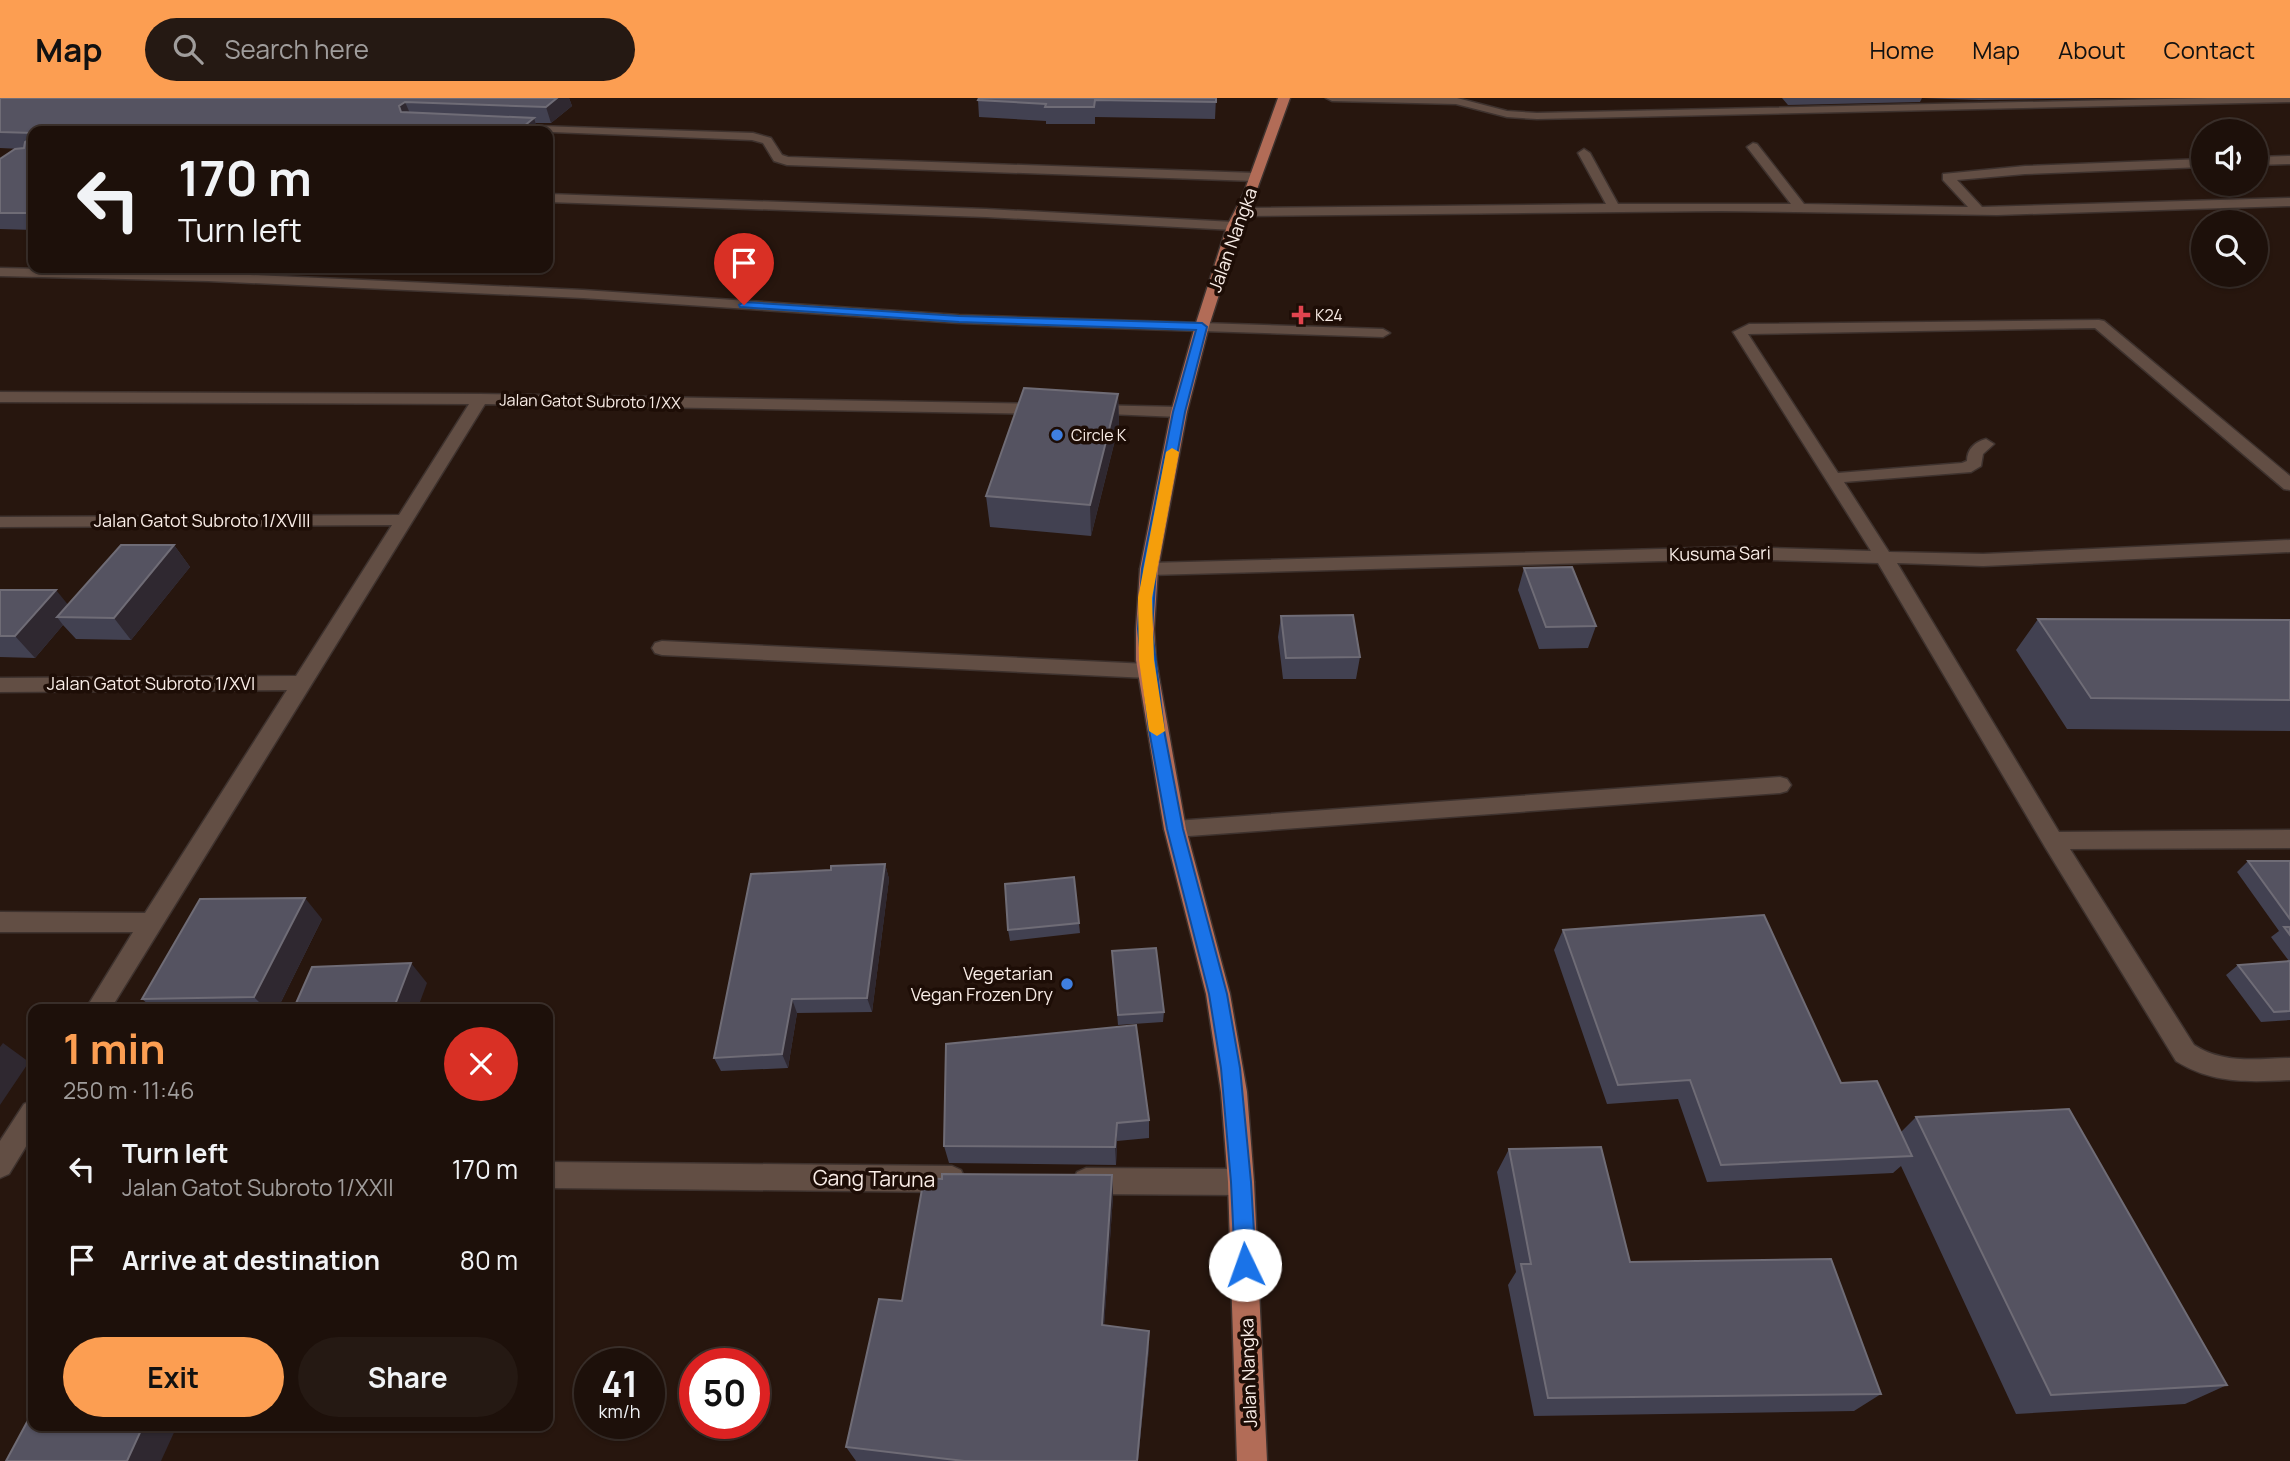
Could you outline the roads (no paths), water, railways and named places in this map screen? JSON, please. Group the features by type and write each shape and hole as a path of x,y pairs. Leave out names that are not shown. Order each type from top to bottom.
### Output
{"main road":[{"name":"Jalan Nangka","path":"1252,1461 1241,1182 1234,1092 1218,994 1175,829 1148,671 1145,629 1149,569 1179,412 1202,327 1238,219 1284,98"}],"street":[{"path":"1332,98 1456,101 1507,114 1537,116 2290,99"},
{"path":"553,129 753,137 767,141 778,158 797,162 1255,177"},
{"path":"1754,147 1800,208"},
{"path":"1584,153 1615,210"},
{"path":"2268,161 2290,160"},
{"path":"1979,211 1947,177 2025,170 2191,163"},
{"path":"553,198 1238,219 1800,208 1979,211 2290,202"},
{"path":"0,272 28,273"},
{"path":"52,273 208,276 583,294 959,319 1382,333"},
{"path":"2290,485 2099,324 1741,330 1740,334 1884,556 2053,841 2185,1053 2205,1066 2220,1071 2290,1069"},
{"name":"Jalan Gatot Subroto 1/XX","path":"0,397 480,399 1179,412"},
{"path":"101,1004 480,399"},
{"path":"1834,478 1965,468 1975,463 1975,453 1986,444"},
{"name":"Jalan Gatot Subroto 1/XVIII","path":"0,522 404,520"},
{"name":"Kusuma Sari","path":"1149,569 1734,553 1983,560 2290,546"},
{"path":"662,648 1148,671"},
{"name":"Jalan Gatot Subroto 1/XVI","path":"0,685 302,683"},
{"path":"1175,829 1780,785"},
{"path":"2053,841 2290,839"},
{"path":"0,922 152,923"},
{"path":"0,1165 28,1120"},
{"name":"Gang Taruna","path":"553,1175 975,1180"},
{"path":"1058,1181 1241,1182"}],"place":[{"name":"K24","path":"1301,315"},
{"name":"Circle K","path":"1057,435"},
{"name":"Vegetarian Vegan Frozen Dry","path":"1067,984"}]}
